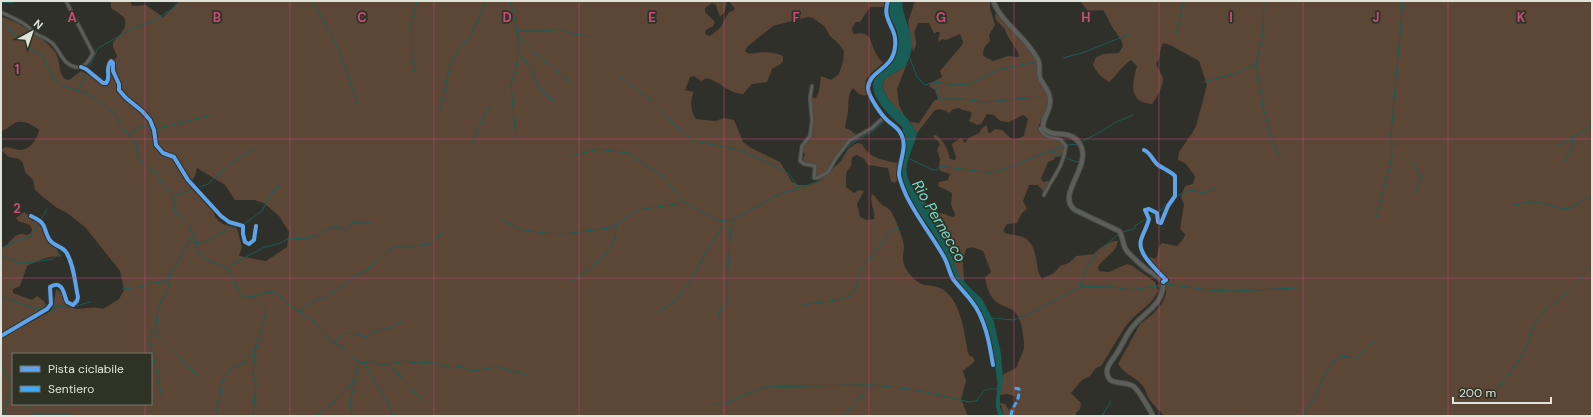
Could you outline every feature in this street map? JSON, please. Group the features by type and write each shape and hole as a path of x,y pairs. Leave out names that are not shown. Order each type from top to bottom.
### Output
{"main road":[{"path":"993,1 999,13 1038,60 1040,75 1048,90 1051,103 1043,126 1046,132 1050,134 1070,135 1081,145 1083,153 1082,164 1070,189 1070,206 1075,210 1119,231 1127,252 1163,282 1158,302 1154,308 1130,330 1106,372 1109,379 1114,383 1127,383 1137,389 1153,416"}],"street":[{"path":"66,1 93,53 86,65 81,67"},
{"path":"888,1 886,12 887,18 894,31 896,48 889,63 871,78 868,87 870,95 886,119 899,129 903,137 904,145 899,176 906,194 949,265 952,277 978,311 988,339 993,365"},
{"path":"1,12 22,22 39,35 50,41 55,46 63,60 75,67 86,69 106,84 109,78 107,70 108,64 111,61 113,63 113,71 119,90 150,120 154,130 156,145 163,154 174,157 188,180 221,216 228,222 243,226 245,242 249,244 254,240 256,226"},
{"path":"812,86 810,98 812,120 810,136 801,148 802,155 800,161 804,164 815,166 814,178 828,172 845,145 852,138 886,119"},
{"path":"1043,126 1040,129 1044,136 1061,140 1066,146 1060,169 1044,195"},
{"path":"1144,150 1148,152 1158,165 1168,170 1175,176 1175,196 1168,206 1161,223 1158,222 1157,213 1149,209 1145,210 1149,219 1141,241 1142,249 1149,262 1165,279 1163,282"},
{"path":"1,336 47,310 51,304 50,287 53,285 56,284 62,288 67,302 72,305 77,301 78,297 72,269 66,251 52,242 44,225 39,220 31,216"}],"shaded area":[{"path":"111,1 130,1 132,6 146,5 163,17 180,1 727,1 725,11 720,17 716,5 712,3 705,8 705,12 715,22 713,26 706,30 705,34 710,36 720,28 729,12 733,11 735,8 730,3 731,1 886,1 883,7 870,7 860,22 856,22 852,28 854,34 860,33 869,37 876,53 883,63 871,73 866,80 865,85 868,95 861,95 853,88 851,91 845,128 856,135 844,146 828,171 818,177 815,176 817,168 815,164 802,162 805,154 802,149 812,136 813,121 811,97 816,98 819,91 821,76 831,80 839,74 844,51 830,36 825,27 813,18 808,17 773,26 747,47 745,51 749,54 766,52 783,56 783,61 781,64 772,69 767,82 752,84 743,94 728,90 707,78 701,81 694,76 690,77 685,90 694,92 691,106 696,119 715,121 724,118 734,120 743,142 751,148 780,162 792,182 798,185 809,185 818,182 841,161 848,149 857,143 862,144 868,153 873,156 899,163 897,181 894,183 891,181 888,168 868,165 864,159 857,155 852,157 851,166 846,175 846,187 854,193 859,190 864,191 857,204 860,217 867,220 874,219 871,201 872,194 881,204 890,210 896,222 904,246 903,261 905,267 913,278 922,284 943,289 951,297 959,311 968,353 975,361 963,371 966,381 961,399 968,416 1,416 1,340 5,336 51,311 56,289 62,294 65,304 79,309 103,309 119,299 124,290 120,271 85,227 67,213 57,208 35,190 33,180 25,172 23,163 19,159 9,157 1,150 5,147 17,150 27,148 35,140 39,130 24,122 18,122 1,131 1,17 22,26 38,36 51,47 57,56 61,73 65,79 69,80 81,71 94,77 105,86 109,84 110,67 117,56 113,47 113,42 124,28 124,17 111,8","holes":["197,168 225,185 235,200 254,200 264,203 279,216 289,232 287,247 266,261 239,256 242,247 237,228 223,224 219,221 212,209 191,188 190,184 195,176"]},
{"path":"915,1 990,1 990,8 995,25 989,35 990,41 984,48 983,55 993,61 1008,56 1019,57 1005,29 996,20 995,13 1022,42 1035,60 1038,76 1048,100 1045,114 1038,130 1043,137 1064,144 1064,156 1055,157 1054,160 1048,162 1041,179 1043,182 1048,181 1044,192 1038,185 1029,185 1023,201 1027,209 1022,213 1017,223 1007,224 1004,232 1023,237 1030,242 1035,253 1038,270 1042,279 1054,273 1060,266 1069,263 1076,256 1094,254 1098,249 1105,245 1118,241 1115,249 1098,267 1099,271 1109,272 1127,264 1131,265 1155,282 1158,291 1150,303 1125,327 1101,366 1096,368 1090,376 1082,380 1071,393 1081,403 1080,409 1076,413 1076,416 1004,416 1000,403 1005,404 1009,410 1016,402 1015,396 1007,394 1000,395 1003,375 1017,367 1019,362 1024,347 1022,327 1015,312 1000,304 990,294 985,277 991,272 983,251 972,247 966,249 963,261 964,281 956,270 946,232 929,210 929,208 935,212 953,217 955,214 951,205 952,193 938,186 939,182 948,180 950,174 939,169 940,159 937,150 940,144 933,136 936,135 941,140 947,149 950,159 955,160 956,157 952,145 961,138 965,143 969,138 979,133 982,128 987,125 988,132 990,133 995,129 1002,130 1013,140 1024,135 1028,119 1023,115 1009,122 1000,121 994,115 987,114 981,124 977,125 969,121 972,113 969,111 959,108 953,109 949,113 944,110 938,110 934,111 917,133 910,122 919,123 934,101 938,99 935,90 929,86 931,83 942,77 940,71 963,42 960,34 946,40 942,39 939,42 939,32 934,34 929,23 918,23 915,33 916,45 913,52 908,22"},
{"path":"1080,1 1592,1 1592,416 1165,416 1157,409 1143,386 1135,378 1123,370 1118,364 1140,324 1153,314 1163,302 1166,294 1166,279 1147,258 1150,257 1156,259 1162,243 1177,246 1184,238 1185,234 1180,229 1184,205 1181,197 1185,186 1193,184 1195,176 1185,163 1178,160 1179,152 1196,126 1207,85 1199,61 1170,45 1163,43 1159,59 1156,64 1163,81 1156,99 1152,104 1139,100 1135,96 1133,85 1137,66 1131,60 1109,82 1101,77 1093,65 1096,57 1103,54 1119,53 1123,46 1120,38 1103,10 1088,11"},
{"path":"906,66 897,89 899,105 904,115 888,99 883,88 883,83 886,78"},
{"path":"24,212 42,225 48,241 56,247 62,257 39,260 27,266 20,286 13,289 13,293 32,300 37,296 44,301 46,305 41,311 1,334 1,249 19,234 27,235 31,233 32,229 30,225 18,221 16,218"}],"water":[{"path":"890,1 902,1 902,7 911,36 912,47 906,66 886,78 883,83 883,88 888,99 906,117 917,133 908,159 906,170 908,179 946,232 951,255 958,274 982,299 994,322 1001,354 1003,381 1000,395 1000,407 1004,416 999,416 997,411 997,385 993,351 983,317 979,309 953,277 949,262 935,236 911,201 902,181 901,172 905,142 902,131 903,128 886,112 876,98 873,83 879,73 893,61 897,52 898,34 888,13"}],"waterway":[{"path":"1,2 12,3 16,1"},
{"path":"78,91 98,48 132,29 155,20 172,9 179,1"},
{"path":"311,1 333,38 357,104"},
{"path":"415,72 412,61 411,21 417,1"},
{"path":"440,110 450,66 458,50 471,35 486,1"},
{"path":"510,1 516,25 518,42 516,69 511,85 516,139"},
{"path":"1176,34 1184,1"},
{"path":"1264,1 1263,33 1256,64 1263,107 1271,137 1280,157"},
{"path":"1376,218 1392,157 1391,134 1403,1"},
{"path":"1,22 32,50 42,55 54,78 63,86 88,94 116,115 120,125 136,144 140,160 154,172 174,198 174,210 190,227 199,253 203,258 227,268 243,297 251,297 263,293 273,292 280,295 285,302 313,321 331,341 340,346 357,361 364,363 370,361 378,364 404,361 417,363 433,362 452,368 460,366 472,371 497,367 526,375"},
{"path":"518,31 560,29 573,34 590,36"},
{"path":"1063,58 1082,53 1130,34"},
{"path":"518,36 531,50 572,83"},
{"path":"518,53 531,68 539,87 554,102"},
{"path":"909,56 917,77 925,85 935,82 954,85 969,84 997,70 1034,62"},
{"path":"1204,82 1236,73 1256,64"},
{"path":"618,75 653,102 680,130 694,141 740,150 789,174 798,187"},
{"path":"935,83 939,99 962,99 985,102 1037,97"},
{"path":"472,144 481,122 490,106 511,85"},
{"path":"155,129 211,115 214,112"},
{"path":"1081,142 1116,122 1133,115"},
{"path":"830,170 845,149 873,131 889,117"},
{"path":"129,134 145,125 152,128"},
{"path":"1557,146 1592,126"},
{"path":"1563,162 1571,150 1573,136"},
{"path":"910,159 933,170 937,170 940,166 993,172 1010,167 1049,151 1068,145 1078,144"},
{"path":"1393,145 1396,145 1412,161 1421,176 1415,193"},
{"path":"197,188 208,184 229,165 254,148"},
{"path":"572,156 598,149 628,153 661,175 684,202 719,221 734,219 777,195 817,182 829,173"},
{"path":"1049,151 1080,162"},
{"path":"243,225 262,211 270,195 280,185"},
{"path":"1175,197 1193,190 1203,193 1216,188"},
{"path":"173,196 194,189"},
{"path":"1514,205 1528,202 1538,202 1568,209 1592,195"},
{"path":"1122,232 1134,229 1136,225 1161,210 1172,198"},
{"path":"501,219 519,229 543,233 564,234 608,228 638,210 683,203"},
{"path":"1,248 32,235 47,209"},
{"path":"719,317 719,312 726,305 728,299 727,283 731,226 734,219"},
{"path":"227,268 265,247 281,243 289,238 304,239 319,235 325,230 336,226 345,230 353,222 369,222"},
{"path":"657,312 673,302 682,293 725,222"},
{"path":"572,281 596,263 607,252 615,238 616,224"},
{"path":"195,243 206,241 232,227 240,226"},
{"path":"803,305 842,299 851,295 857,285 859,273 864,263 874,255 891,230 899,228"},
{"path":"298,312 318,298 325,298 355,276 367,270 386,252 396,246 429,244 445,231"},
{"path":"1080,286 1090,262 1105,245 1119,234"},
{"path":"122,289 141,287 149,283 158,283 168,279 192,236"},
{"path":"1,255 16,262 27,263 53,259 62,251"},
{"path":"1496,390 1523,354 1528,344 1534,324 1539,317 1546,309 1574,287 1592,267"},
{"path":"162,397 149,339 156,326 158,307 167,291 171,275"},
{"path":"1165,284 1209,290 1234,291 1296,288"},
{"path":"992,318 1014,320 1027,315 1080,287 1106,286 1131,290 1162,285"},
{"path":"253,416 256,385 253,374 255,352 266,311 254,296"},
{"path":"1,297 33,308 46,309"},
{"path":"49,310 51,311 58,306 70,308 90,302"},
{"path":"335,343 345,333 357,334 366,337 373,332 387,329 403,321"},
{"path":"155,329 160,339 197,375"},
{"path":"1303,416 1332,363 1341,356 1356,358 1361,355 1374,341"},
{"path":"215,416 223,380 232,368 245,362 257,345"},
{"path":"352,416 350,402 358,362"},
{"path":"365,364 391,409 393,416"},
{"path":"389,364 437,416"},
{"path":"1,365 12,384"},
{"path":"317,416 341,395 354,379"},
{"path":"4,416 7,399 12,385"},
{"path":"844,416 870,385"},
{"path":"714,404 726,403 763,387 873,385 918,390 969,402 976,401 984,390 998,389"},
{"path":"1102,416 1111,401"},
{"path":"27,405 36,416"},
{"path":"34,414 65,414 74,416"}],"marked path":[{"path":"1011,416 1019,393 1019,389 1014,388"}],"cycle path":[{"path":"888,1 886,8 888,19 894,34 895,47 890,61 876,73 869,82 869,92 882,115 901,133 904,145 899,170 900,180 914,211 944,257 953,279 970,299 979,313 986,332 993,365"},
{"path":"81,67 86,69 103,83 106,83 108,81 108,67 111,61 113,63 113,71 119,84 119,90 150,120 154,130 156,145 163,153 174,157 188,180 221,216 229,222 243,226 245,242 249,244 254,240 256,226"},
{"path":"1144,150 1158,165 1175,176 1175,196 1168,206 1161,223 1158,222 1157,213 1149,209 1145,210 1149,219 1141,240 1142,251 1166,280 1163,282"},
{"path":"1,336 47,309 51,304 50,287 54,285 60,286 64,292 67,302 73,305 77,301 78,297 74,274 69,257 62,248 49,239 42,223 31,216"}],"water label":[{"name":"Rio Pernecco","path":"939,221"}]}
